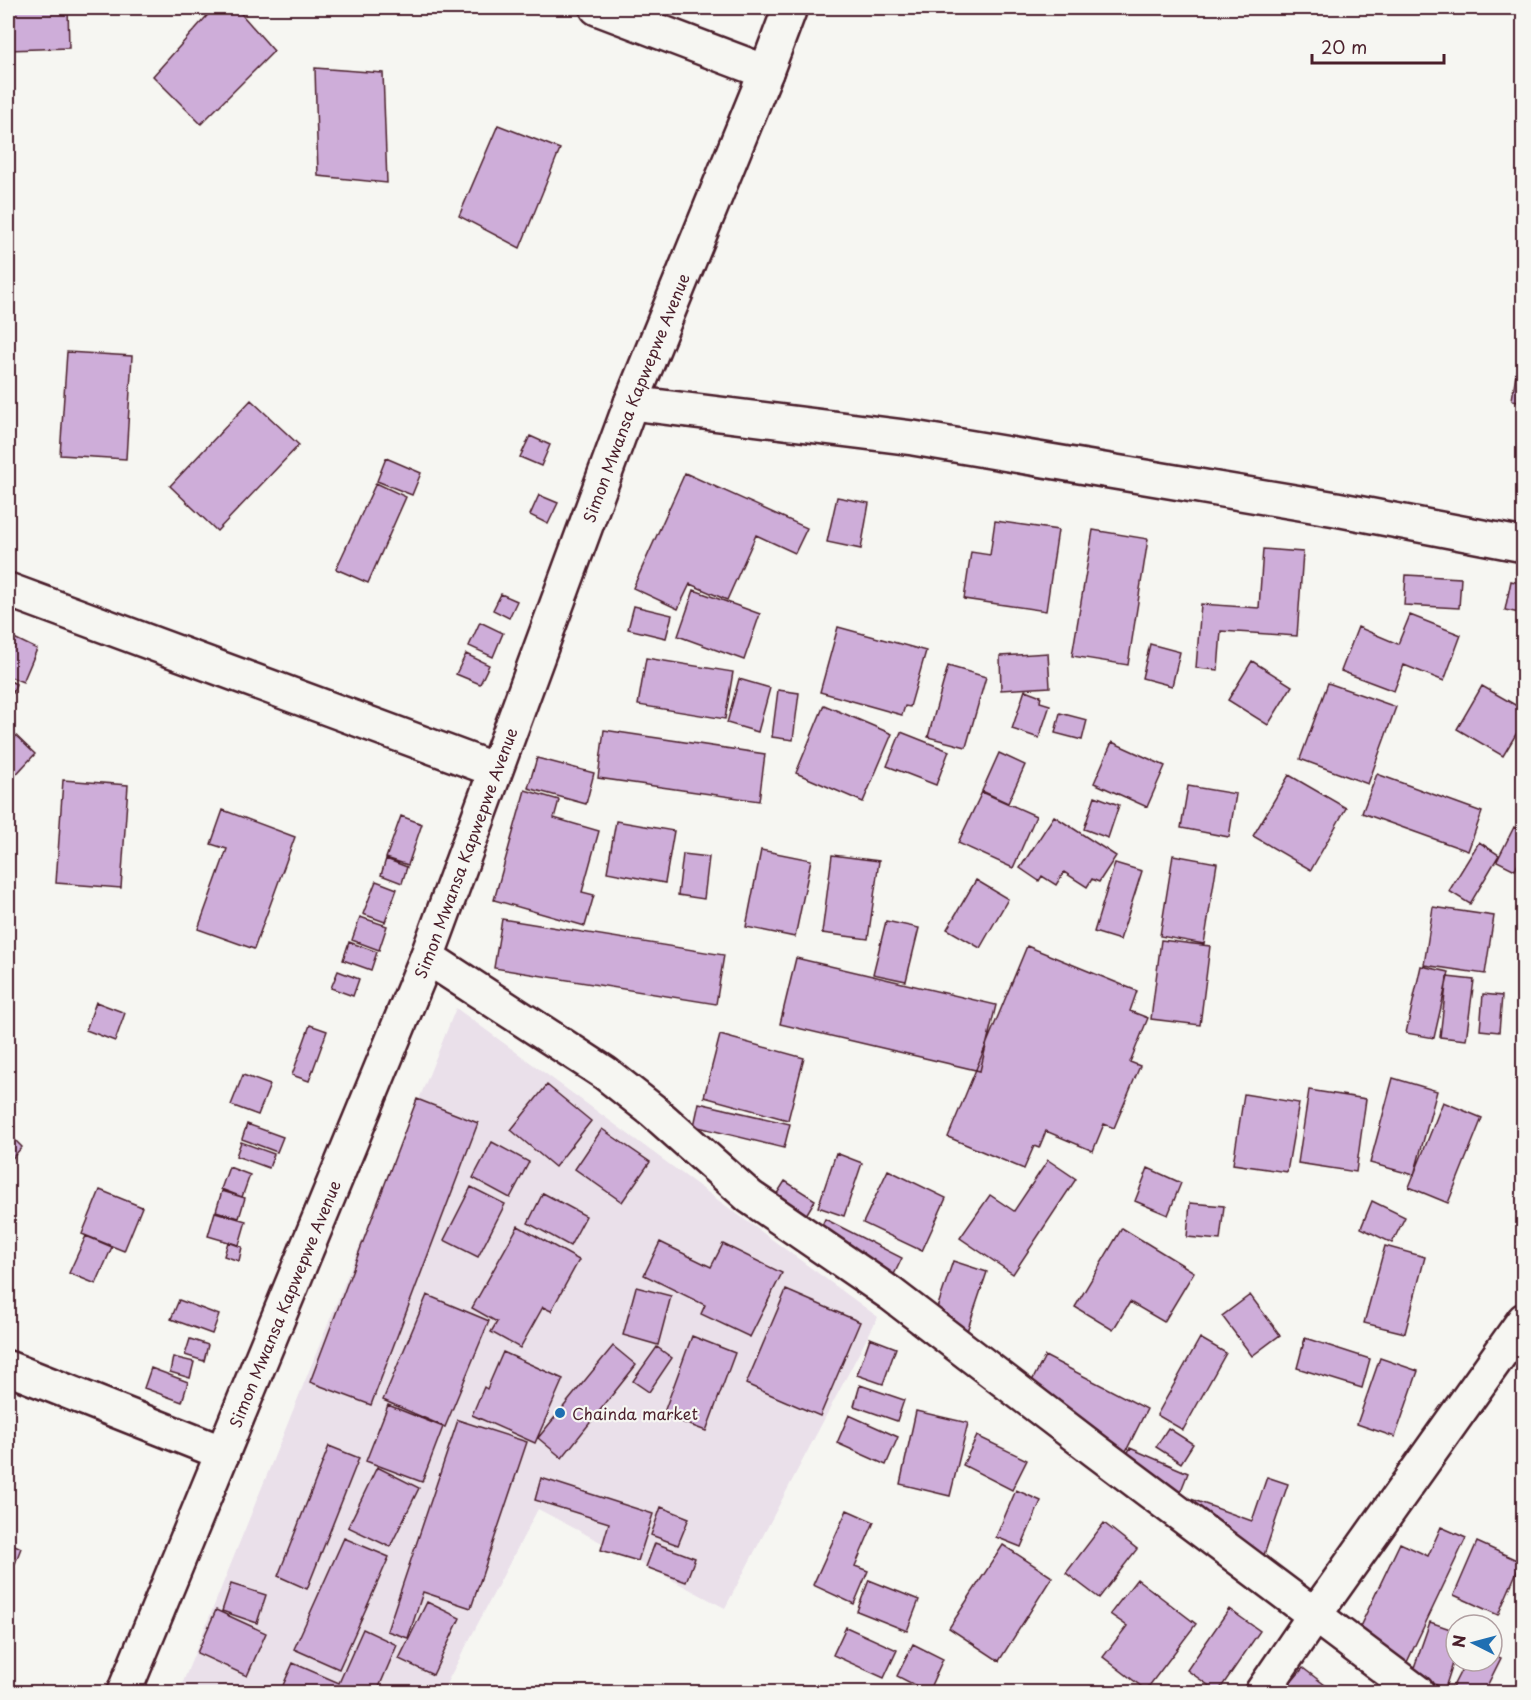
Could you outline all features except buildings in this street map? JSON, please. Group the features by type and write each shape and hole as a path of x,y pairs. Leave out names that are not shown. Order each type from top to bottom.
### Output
{"street":[{"path":"597,8 766,72"},
{"name":"Simon Mwansa Kapwepwe Avenue","path":"132,1690 223,1453 427,957 631,403 790,8"},
{"path":"631,403 913,438 1336,509 1524,545"},
{"path":"8,590 495,770"},
{"path":"427,957 605,1073 652,1110 750,1197 891,1294 1417,1692"},
{"path":"1262,1692 1524,1320"},
{"path":"8,1368 223,1453"}],"shaded area":[{"name":"Chainda market","path":"456,1008 878,1317 725,1608 538,1509 442,1692 179,1692"}],"place":[{"name":"Chainda market","path":"560,1413"}]}
